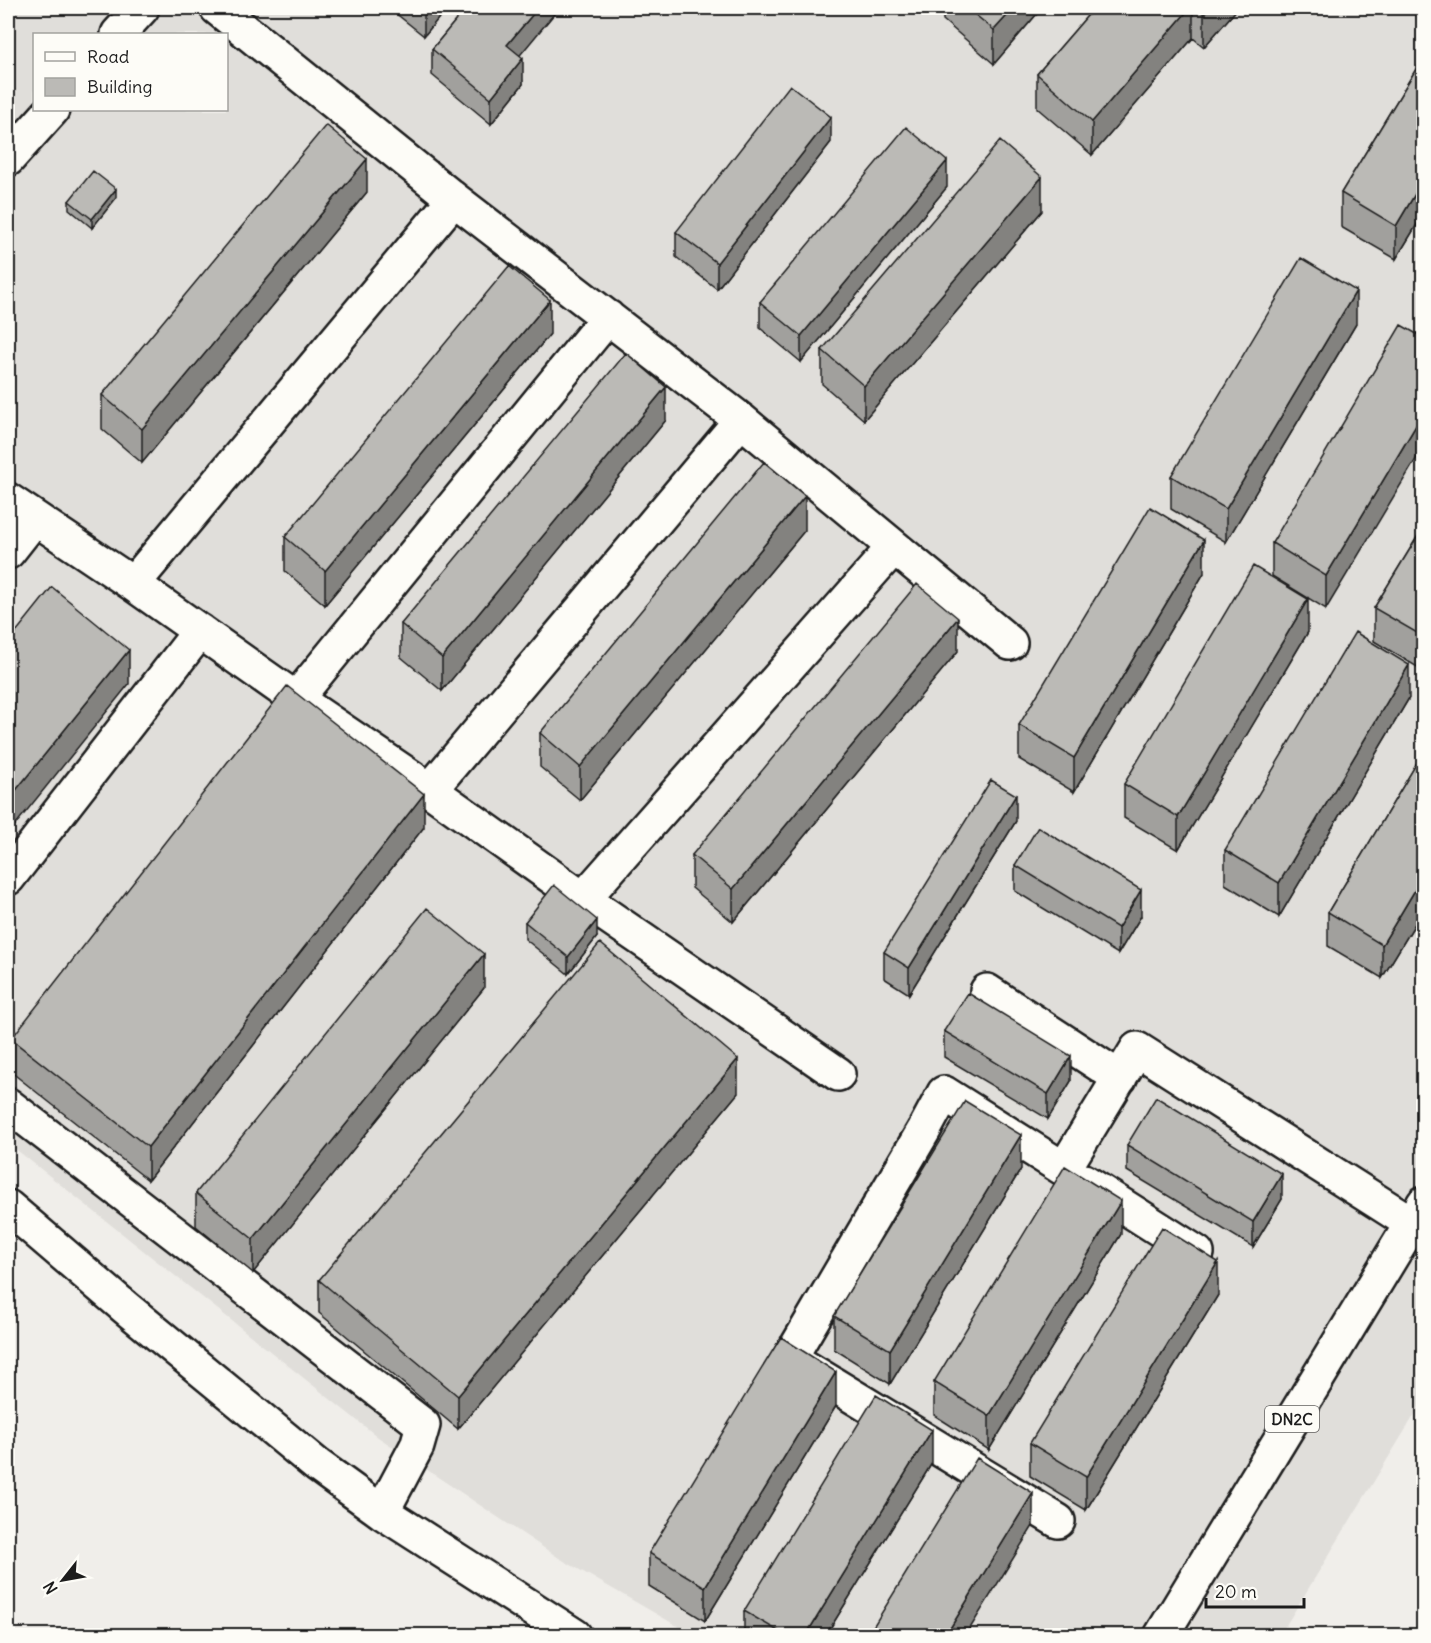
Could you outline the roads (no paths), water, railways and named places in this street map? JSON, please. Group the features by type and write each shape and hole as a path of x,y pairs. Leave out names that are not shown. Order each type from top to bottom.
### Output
{"main road":[{"path":"119,33 142,8"},
{"path":"217,8 454,199 741,420 1010,643"},
{"path":"8,159 51,111"},
{"path":"133,584 454,199"},
{"path":"296,699 608,317"},
{"path":"430,790 741,420"},
{"path":"8,500 133,584 583,899 838,1074"},
{"path":"8,552 34,519"},
{"path":"583,899 894,548"},
{"path":"8,878 200,631"},
{"path":"987,991 1120,1078"},
{"path":"1065,1169 1137,1049 1417,1213"},
{"path":"1058,1521 790,1358 944,1093 1199,1254"},
{"path":"8,1105 423,1425 417,1446 382,1512"},
{"path":"8,1207 126,1308 317,1465 382,1512 575,1635"},
{"name":"DN2C","path":"1161,1635 1417,1213"}]}
